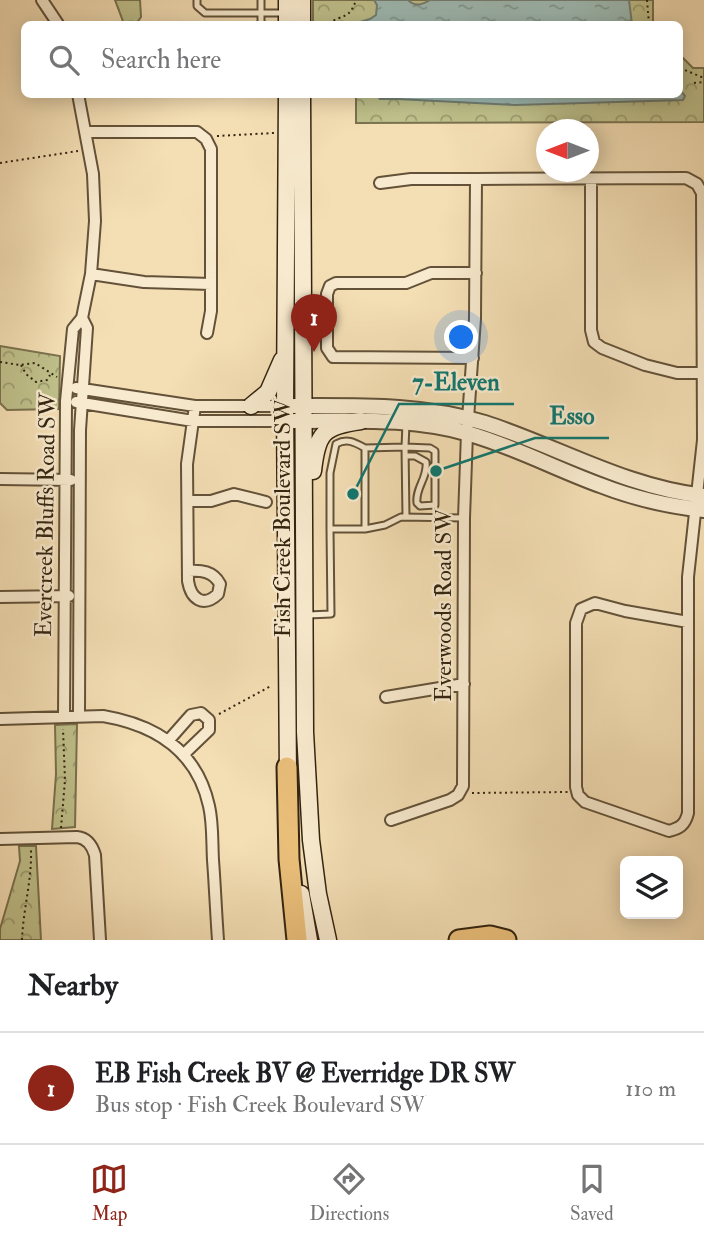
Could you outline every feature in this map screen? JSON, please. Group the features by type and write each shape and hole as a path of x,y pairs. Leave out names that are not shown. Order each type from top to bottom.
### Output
{"highway":[{"path":"287,767 289,859 297,940"},
{"path":"459,940 489,936 506,940"}],"main road":[{"name":"Fish Creek Boulevard SW","path":"287,98 287,767 294,844 309,940"},
{"name":"Fish Creek Boulevard SW","path":"303,98 303,543 307,787 314,867 328,940"},
{"path":"251,406 268,392 286,351"},
{"path":"303,543 316,444 330,427 361,421"}],"street":[{"path":"42,0 56,21"},
{"name":"Evercreek Bluffs Road SW","path":"64,720 66,401 73,329 82,318 91,274 95,221 87,132 79,98"},
{"path":"87,132 192,132 204,137 211,149 211,311 207,333"},
{"path":"599,179 686,178 701,188 703,198 703,440 700,503 688,577 688,622 688,813 684,824 669,831 585,802 577,792 576,623 578,613 584,606 595,603 688,622"},
{"path":"380,183 411,179 536,179"},
{"name":"Everwoods Road SW","path":"461,792 464,780 464,518 476,273 475,179"},
{"path":"591,182 591,330 594,342 602,348 655,369 677,373 703,373"},
{"path":"473,358 333,357 327,348 327,294 330,286 336,283 406,283 431,273 476,273"},
{"path":"91,274 155,283 211,284"},
{"name":"Evercreek Bluffs Road SW","path":"79,716 79,480 87,328 82,318"},
{"path":"68,383 82,389 195,406 251,406 285,413"},
{"path":"66,401 192,421 391,406 443,412 467,426"},
{"path":"188,570 187,464 195,406"},
{"path":"305,413 361,421 502,429 584,471 654,487 700,503"},
{"path":"0,479 79,480"},
{"path":"188,501 211,501 234,494 266,502"},
{"path":"0,597 79,596"},
{"path":"386,697 464,684"},
{"path":"168,741 191,715 201,713 209,720 209,730 183,755"},
{"path":"0,719 64,720 79,716 103,716 137,723 168,741 183,755 199,777 210,809 218,940"},
{"path":"391,820 450,800 461,792"},
{"path":"0,839 82,838 93,849 100,940"}],"lane":[{"path":"197,0 197,6 205,13 295,13"},
{"path":"261,0 261,21"},
{"path":"406,422 406,517"},
{"path":"305,615 331,614 330,473 336,444 352,441 365,448 430,447 435,451 435,505 420,506 417,503 416,495 426,475 426,462 415,456 406,456"},
{"path":"365,448 365,529"},
{"path":"330,529 365,529 406,517 464,518"}],"path":[{"path":"332,21 346,17 353,10 356,0"},
{"path":"647,0 649,21"},
{"path":"683,70 704,80"},
{"path":"694,83 704,80"},
{"path":"204,137 275,133"},
{"path":"0,163 89,149"},
{"path":"0,362 35,363 68,383"},
{"path":"21,364 26,374 36,382 47,380 50,374"},
{"path":"209,720 271,686"},
{"path":"60,837 65,779 64,720"},
{"path":"461,792 577,792"},
{"path":"22,940 23,910 32,869 32,838"}],"green space":[{"path":"115,0 140,0 141,17 138,21 123,21"},
{"path":"313,0 653,0 653,21 313,21"},
{"path":"683,58 693,68 704,68 704,122 599,122 599,119 536,119 536,122 356,123 356,98 683,98"},
{"path":"0,346 60,356 59,409 7,410 0,403"},
{"path":"77,724 75,827 52,829 56,774 55,725"},
{"path":"19,846 36,846 41,940 0,940 0,929 20,861"}],"water":[{"path":"374,0 408,0 419,4 430,0 629,0 632,21 363,21 376,15 377,5"},
{"path":"683,94 685,96 683,100 515,105 380,99 683,98"}],"place":[{"name":"EB Fish Creek BV @ Everridge DR SW","path":"314,352"},
{"name":"Esso","path":"436,471"},
{"name":"7-Eleven","path":"353,494"}]}
